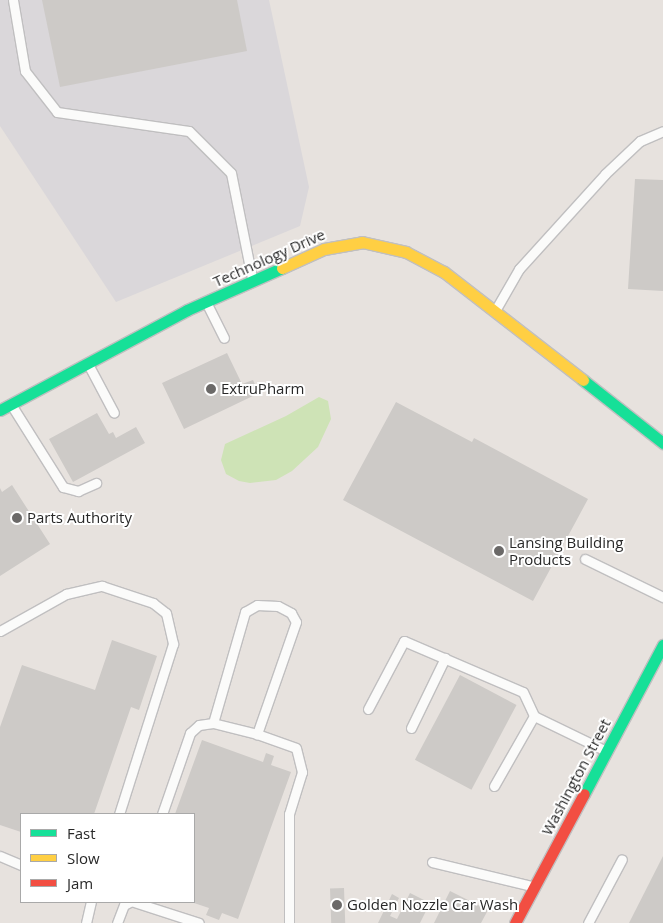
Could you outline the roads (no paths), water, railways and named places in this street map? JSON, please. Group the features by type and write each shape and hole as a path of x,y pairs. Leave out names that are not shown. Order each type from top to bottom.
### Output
{"street":[{"name":"Technology Drive","path":"0,410 206,302 253,281 338,244 374,243 406,252 444,272 663,443"},
{"name":"Washington Street","path":"516,923 663,645"}],"lane":[{"path":"13,0 25,71 58,112 189,132 231,173 253,281"},
{"path":"494,311 519,269 605,174 640,141 663,131"},
{"path":"206,302 224,338"},
{"path":"88,364 114,412"},
{"path":"11,404 63,487 78,491 96,483"},
{"path":"585,559 663,598"},
{"path":"0,631 66,594 102,586 153,603 166,613 173,644 119,813"},
{"path":"214,723 245,612 257,605 278,606 291,613 296,622 257,734"},
{"path":"368,709 404,641 524,692 534,716 607,752"},
{"path":"411,728 445,658"},
{"path":"494,786 534,716"},
{"path":"162,813 190,733 199,725 214,723 257,734 296,748 302,772 289,814 289,923"},
{"path":"0,856 20,865"},
{"path":"588,923 622,859"},
{"path":"432,862 535,886"},
{"path":"86,923 91,903"},
{"path":"117,923 124,905 129,903"},
{"path":"135,903 199,923"}],"place":[{"name":"ExtruPharm","path":"211,389"},
{"name":"Parts Authority","path":"17,518"},
{"name":"Lansing Building Products","path":"499,551"},
{"name":"Golden Nozzle Car Wash","path":"337,905"}]}
